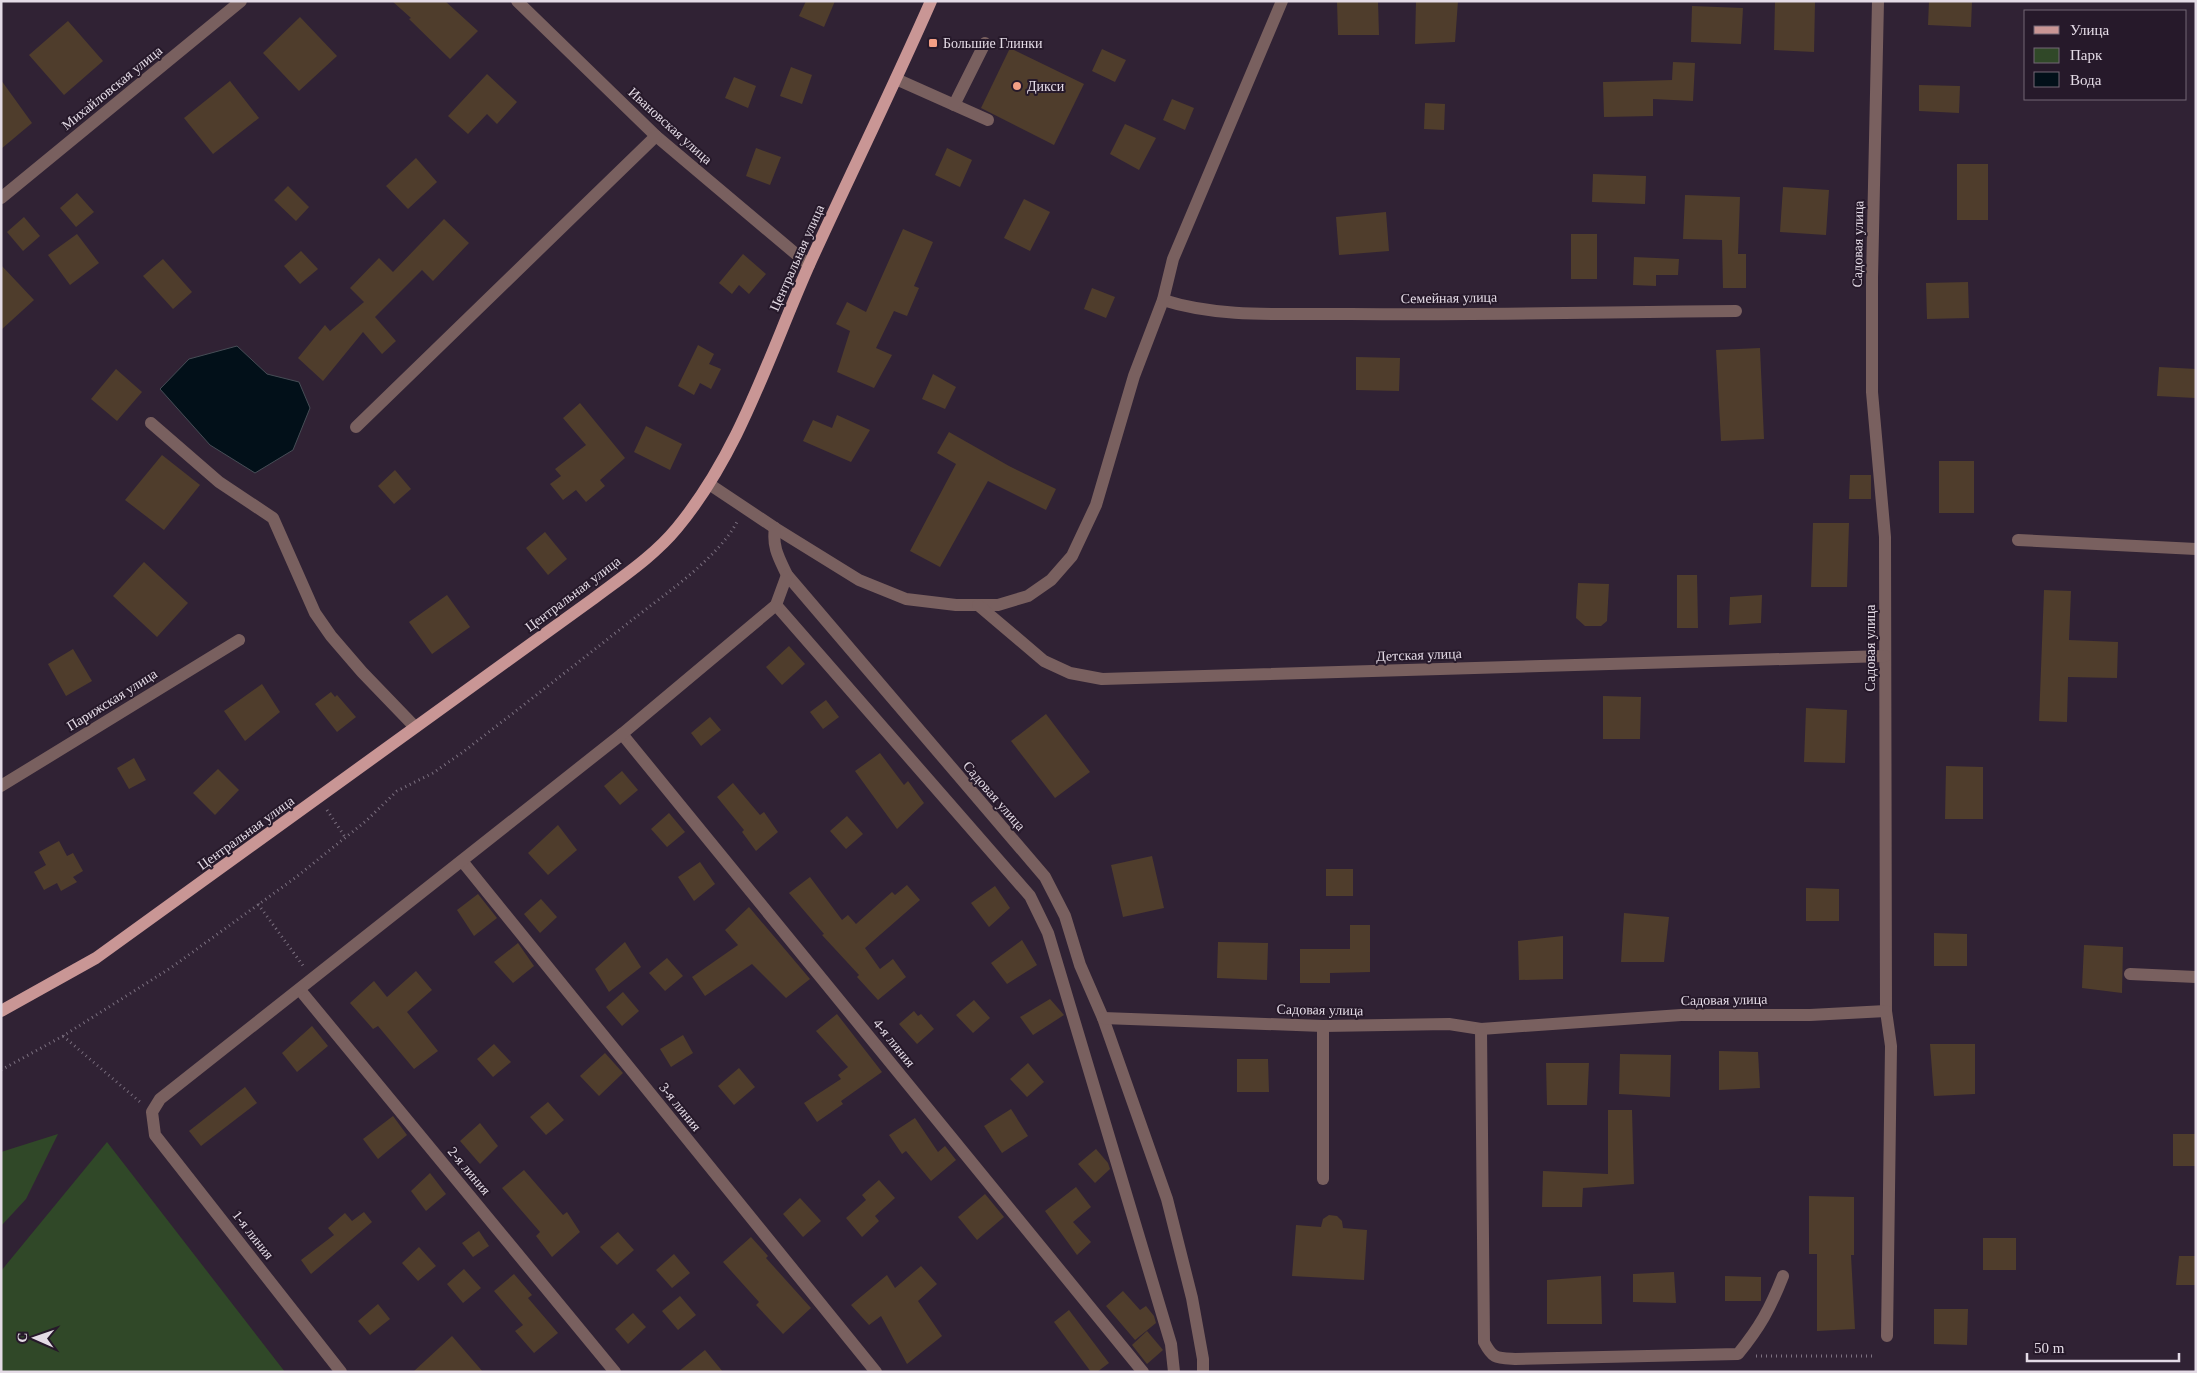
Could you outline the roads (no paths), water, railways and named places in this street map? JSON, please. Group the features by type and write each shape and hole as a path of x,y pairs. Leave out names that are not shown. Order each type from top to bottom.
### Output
{"main road":[{"name":"Центральная улица","path":"1,1011 96,958 593,599 653,552 676,529 709,484 749,406 809,265 931,1"}],"street":[{"name":"Михайловская улица","path":"1,198 241,1"},
{"name":"Ивановская улица","path":"517,1 656,136 809,265"},
{"path":"709,484 859,580 906,599 956,605 998,605 1028,596 1051,580 1072,556 1096,505 1134,376 1163,300 1173,259 1282,1"},
{"name":"Садовая улица","path":"775,528 773,540 775,551 787,575 1045,878 1065,916 1080,966 1103,1018 1323,1026 1449,1024 1481,1029 1681,1015 1810,1014 1886,1011 1885,538 1872,392 1872,278 1878,1"},
{"path":"954,105 985,43"},
{"path":"896,79 988,120"},
{"path":"356,427 656,136"},
{"name":"Семейная улица","path":"1163,300 1184,307 1259,313 1397,314 1736,311"},
{"path":"151,423 219,482 273,518 316,613 331,636 362,672 415,727"},
{"path":"2018,540 2196,549"},
{"path":"300,990 622,734 776,605 787,575"},
{"path":"776,605 1030,896 1051,942 1171,1344 1174,1372"},
{"name":"Детская улица","path":"978,605 1044,661 1070,673 1102,679 1885,656"},
{"name":"Парижская улица","path":"1,786 238,640"},
{"name":"4-я линия","path":"622,734 1143,1372"},
{"name":"3-я линия","path":"462,861 876,1372"},
{"path":"2130,974 2196,978"},
{"name":"1-я линия","path":"300,990 160,1099 152,1112 155,1135 340,1372"},
{"name":"2-я линия","path":"300,990 615,1372"},
{"path":"1886,1011 1891,1046 1887,1336"},
{"path":"1103,1018 1167,1198 1192,1298 1203,1359 1203,1372"},
{"path":"1323,1026 1323,1180"},
{"path":"1481,1029 1484,1342 1490,1354 1498,1358 1514,1360 1738,1354 1770,1310 1783,1276"}],"water":[{"path":"237,346 267,374 299,382 310,408 293,450 255,473 210,445 160,389 189,359"}],"place":[{"name":"Большие Глинки","path":"933,43"},
{"name":"Дикси","path":"1017,86"}]}
